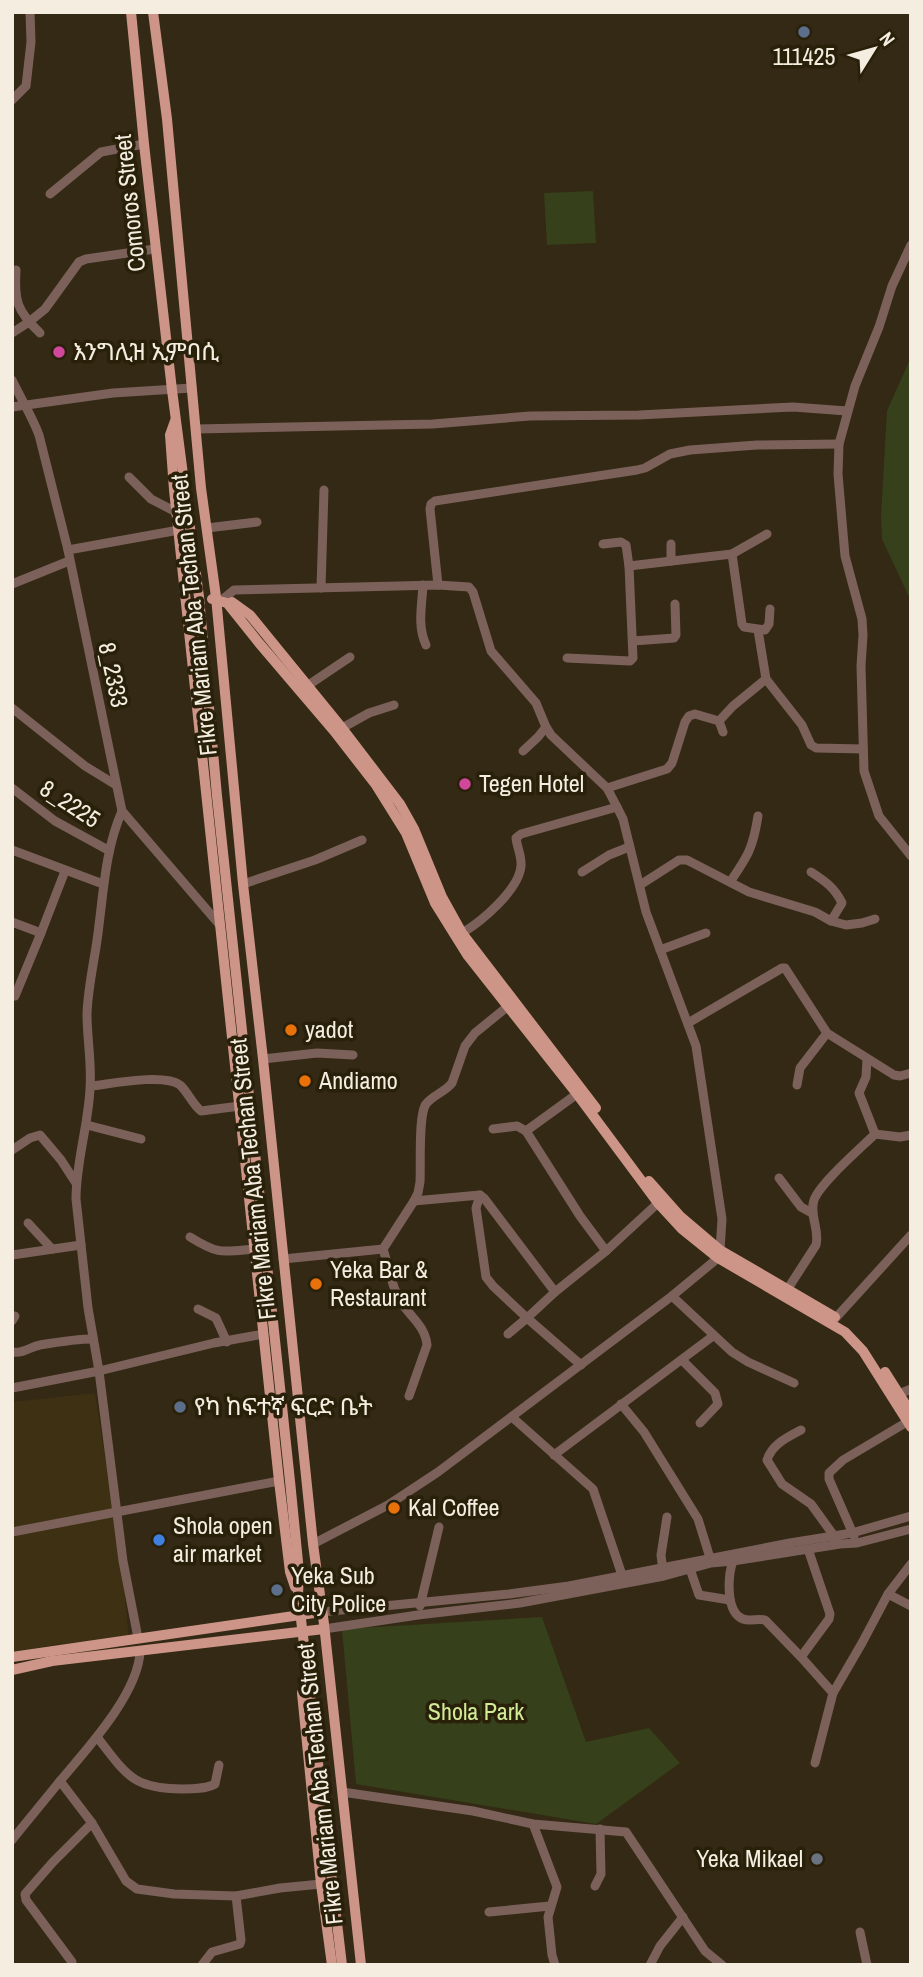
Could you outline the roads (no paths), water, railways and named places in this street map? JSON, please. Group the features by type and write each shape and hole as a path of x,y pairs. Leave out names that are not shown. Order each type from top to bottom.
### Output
{"main road":[{"name":"Comoros Street","path":"131,12 172,390"},
{"name":"Comoros Street","path":"153,12 167,119 192,388"},
{"path":"142,119 167,119"},
{"name":"Fikre Mariam Aba Techan Street","path":"192,388 206,528 218,598 243,884 290,1334 361,1965"},
{"name":"Fikre Mariam Aba Techan Street","path":"172,390 199,597 270,1335 342,1965"},
{"path":"176,415 170,435 176,512 254,1249 270,1335 279,1481 290,1572 298,1594"},
{"path":"199,597 218,598 250,615 342,728 396,807 435,903 448,927 507,1007 550,1054 651,1183 680,1216 747,1277 850,1327 900,1394 910,1421"},
{"path":"237,610 414,829 442,897 462,933 658,1203 682,1229 719,1254 787,1290 833,1320 863,1351 910,1421"},
{"path":"270,1335 290,1334"},
{"path":"12,1657 321,1612"},
{"path":"12,1670 51,1661 324,1629"},
{"path":"309,1676 302,1693 332,1965"}],"street":[{"path":"12,100 26,86 31,42 30,12"},
{"path":"50,194 101,152 144,144"},
{"path":"911,245 892,286 847,411 839,444 838,474 845,556 863,635 861,666 864,771 878,816 911,856"},
{"path":"12,333 45,309 79,262 155,249"},
{"path":"16,270 16,300 29,323 40,333"},
{"name":"8_2333","path":"12,380 39,435 68,550 122,811 219,924"},
{"path":"12,407 113,393 192,388"},
{"path":"196,429 433,424 530,416 639,415 793,407 847,411"},
{"path":"438,585 430,509 430,504 435,500 638,470 670,454 690,450 757,444 839,444"},
{"path":"129,477 151,499 176,512"},
{"path":"321,588 324,490"},
{"path":"206,528 257,522"},
{"path":"68,550 179,530"},
{"path":"629,566 732,554 766,534"},
{"path":"567,658 633,659 629,566 624,542 603,544"},
{"path":"671,544 671,561"},
{"path":"732,554 744,627 765,630 769,624 770,609"},
{"path":"12,584 69,561"},
{"path":"423,585 420,626 426,645"},
{"path":"218,598 234,590 423,585 468,587 473,592 491,652 536,703 551,735 607,788 623,819 646,912 696,1046 722,1219 719,1254 672,1296 438,1472 388,1506 313,1544"},
{"path":"633,641 674,638 675,604"},
{"path":"758,630 765,679 802,724 814,748 863,749"},
{"path":"307,686 350,657"},
{"path":"719,721 765,679"},
{"path":"342,728 369,713 394,705"},
{"path":"12,708 85,766 116,785"},
{"path":"607,788 667,769 673,763 689,716 695,714 719,721"},
{"path":"719,721 723,732"},
{"path":"523,751 546,727"},
{"name":"8_2225","path":"12,788 55,821 108,850"},
{"path":"462,933 477,925 514,884 521,869 516,838 521,834 617,807"},
{"path":"122,811 108,850 88,997 91,1086 76,1183 76,1199 88,1308 99,1371 124,1567 138,1638"},
{"path":"730,882 750,853 758,816"},
{"path":"243,884 315,860 362,840"},
{"path":"582,872 609,855 629,847"},
{"path":"12,850 103,884"},
{"path":"639,885 679,860 687,860 749,892 815,912 831,921 846,925 875,919"},
{"path":"13,998 65,871"},
{"path":"811,872 828,883 842,904 831,921"},
{"path":"12,922 41,933"},
{"path":"660,950 706,933"},
{"path":"688,1023 785,968 827,1033 894,1075 911,1073"},
{"path":"383,1249 418,1193 421,1112 428,1102 449,1088 465,1046 507,1007"},
{"path":"797,1085 800,1068 827,1033"},
{"path":"263,1059 324,1053 353,1055"},
{"path":"867,1059 866,1077 859,1093 875,1133"},
{"path":"91,1086 142,1079 173,1082 182,1087 201,1111 240,1106"},
{"path":"526,1131 577,1094"},
{"path":"87,1125 141,1139"},
{"path":"493,1129 517,1126 526,1131 580,1216 606,1251"},
{"path":"875,1133 900,1137 911,1135"},
{"path":"787,1290 816,1245 818,1237 812,1213 814,1199 875,1133"},
{"path":"12,1150 40,1135 76,1183"},
{"path":"779,1178 801,1207 812,1213"},
{"path":"414,1201 480,1195 555,1292"},
{"path":"480,1195 475,1208 486,1277 527,1318 581,1365"},
{"path":"508,1334 658,1203"},
{"path":"28,1223 52,1249"},
{"path":"833,1320 911,1235"},
{"path":"190,1237 219,1252 254,1249"},
{"path":"12,1255 81,1245"},
{"path":"283,1259 383,1249"},
{"path":"383,1249 398,1297 426,1336 427,1345 409,1396"},
{"path":"672,1296 732,1352 794,1383"},
{"path":"198,1309 216,1318 226,1342"},
{"path":"12,1388 270,1335"},
{"path":"554,1455 713,1336"},
{"path":"12,1352 20,1353 33,1347 70,1339 93,1339"},
{"path":"682,1360 718,1399 718,1404 700,1423"},
{"path":"900,1394 911,1389"},
{"path":"621,1404 644,1432 698,1519 711,1560"},
{"path":"513,1418 593,1489 624,1579"},
{"path":"857,1543 829,1479 829,1473 843,1460 910,1421"},
{"path":"802,1430 780,1442 769,1452 766,1460 782,1484 811,1504 837,1540"},
{"path":"12,1532 279,1481"},
{"path":"324,1629 520,1603 624,1579 690,1569 711,1560 733,1561 808,1549 911,1516"},
{"path":"663,1572 661,1555 667,1517"},
{"path":"418,1615 439,1527"},
{"path":"663,1572 711,1560 837,1540 857,1543 911,1529"},
{"path":"801,1657 830,1614 808,1549"},
{"path":"733,1561 730,1571 730,1600 734,1610 746,1621 762,1618 832,1693"},
{"path":"815,1763 832,1693 888,1594 911,1563"},
{"path":"690,1569 699,1595 730,1600"},
{"path":"321,1612 421,1604 624,1579"},
{"path":"888,1594 911,1606"},
{"path":"12,1840 97,1737 118,1706 135,1675 140,1651"},
{"path":"97,1737 132,1777 152,1787 211,1787 215,1784 219,1765"},
{"path":"60,1782 92,1823 126,1881 137,1889 174,1894 236,1896 321,1884"},
{"path":"342,1792 473,1811 533,1824 626,1832 705,1951 722,1965"},
{"path":"72,1962 25,1895 92,1823"},
{"path":"533,1824 557,1887 548,1917 555,1965"},
{"path":"595,1886 601,1874 600,1829"},
{"path":"202,1965 212,1952 240,1944 236,1896"},
{"path":"489,1912 550,1906"},
{"path":"650,1965 660,1946 683,1917"},
{"path":"860,1932 867,1965"}],"place":[{"name":"111425","path":"804,32"},
{"name":"እንግሊዝ ኢምባሲ","path":"59,352"},
{"name":"Tegen Hotel","path":"465,784"},
{"name":"yadot","path":"291,1030"},
{"name":"Andiamo","path":"305,1081"},
{"name":"Yeka Bar & Restaurant","path":"316,1284"},
{"name":"የካ ከፍተኛ ፍርድ ቤት","path":"180,1407"},
{"name":"Kal Coffee","path":"394,1508"},
{"name":"Shola open air market","path":"159,1540"},
{"name":"Yeka Sub City Police","path":"277,1590"},
{"name":"Yeka Mikael","path":"817,1859"}],"park label":[{"name":"Shola Park","path":"476,1712"}]}
